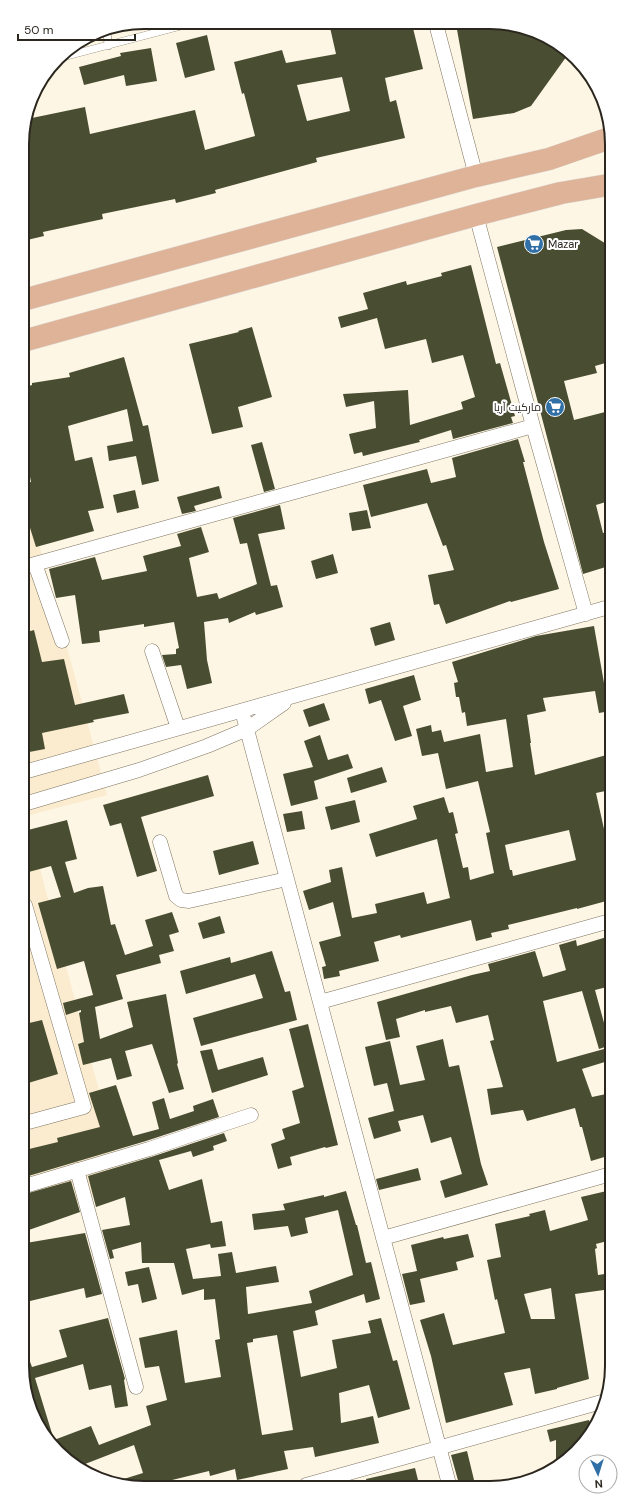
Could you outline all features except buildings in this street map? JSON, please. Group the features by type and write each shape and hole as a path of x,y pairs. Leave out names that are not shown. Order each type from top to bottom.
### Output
{"main road":[{"path":"29,298 476,176 549,159 605,141"},
{"path":"29,339 476,215 561,193 605,186"}],"street":[{"path":"437,29 476,176"},
{"path":"476,215 586,614"},
{"path":"62,641 29,565 533,426"},
{"path":"29,771 605,608"},
{"path":"152,651 178,728"},
{"path":"29,803 139,770 207,746 247,729 292,697"},
{"path":"242,711 448,1481"},
{"path":"160,842 176,896 181,900 189,901 287,879"},
{"path":"29,919 84,1107 29,1123"},
{"path":"320,1002 605,922"},
{"path":"29,1185 251,1115"},
{"path":"77,1170 136,1388"},
{"path":"383,1238 605,1176"},
{"path":"320,1481 599,1403"}],"lane":[{"path":"72,55 170,29"},
{"path":"107,35 108,46"}],"shaded area":[{"path":"29,506 107,795 29,815"},
{"path":"29,827 125,1188 29,1214"}],"place":[{"name":"Mazar","path":"534,244"},
{"name":"مارکیت آریا","path":"555,407"}]}
